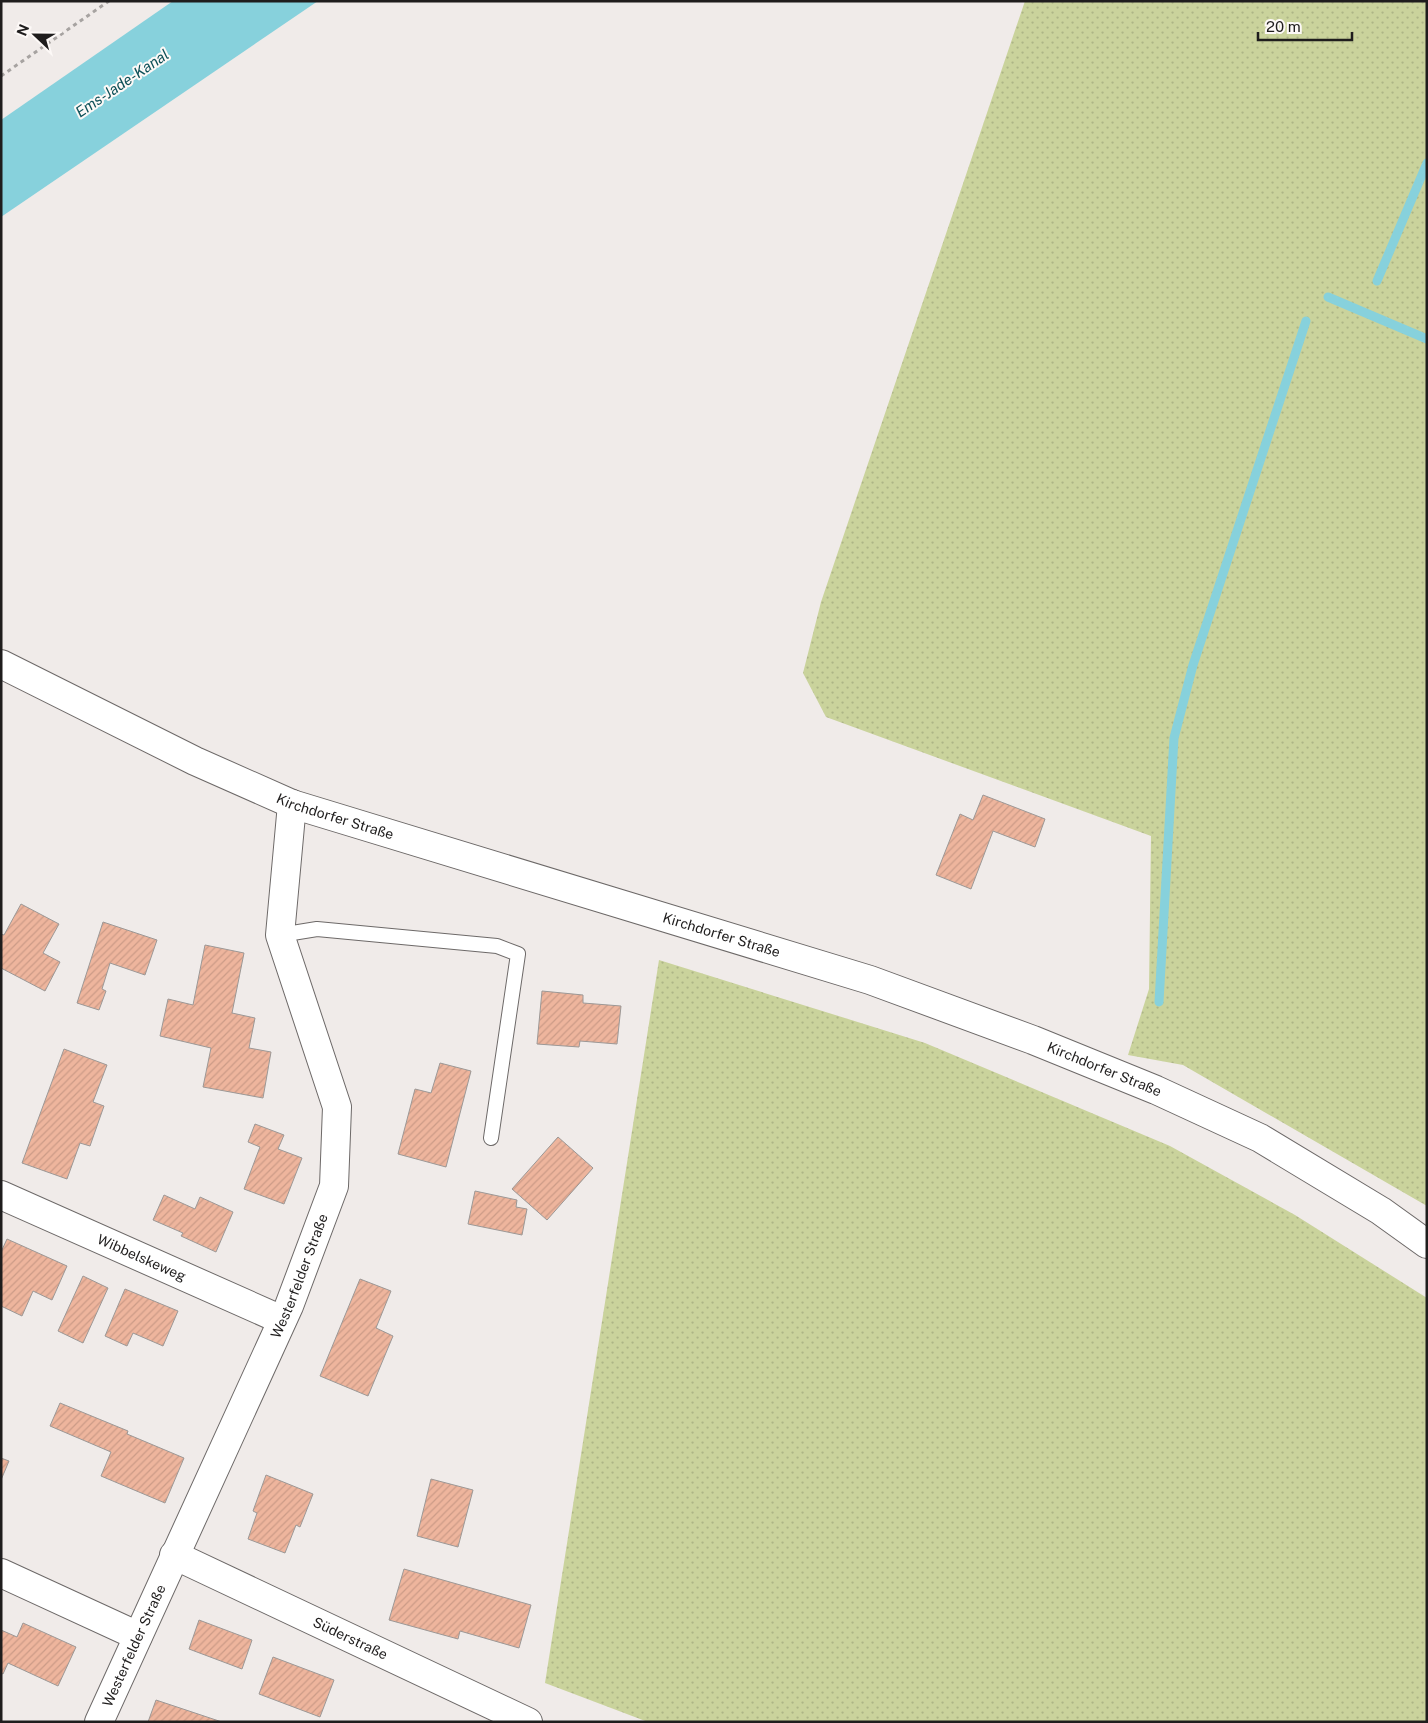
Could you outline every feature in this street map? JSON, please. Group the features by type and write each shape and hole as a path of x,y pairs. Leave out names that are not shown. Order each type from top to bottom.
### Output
{"street":[{"name":"Kirchdorfer Straße","path":"1,664 195,761 292,804 870,980 1033,1040 1156,1090 1260,1138 1381,1211 1427,1244"},
{"name":"Westerfelder Straße","path":"99,1722 282,1320 334,1186 338,1107 280,934 292,804"},
{"name":"Wibbelskeweg","path":"1,1195 282,1320"},
{"name":"Süderstraße","path":"174,1555 528,1722"},
{"path":"1,1573 138,1636"}],"lane":[{"path":"280,934 317,929 498,946 518,954 491,1138"}],"path":[{"path":"1,76 109,1"}],"green space":[{"path":"1025,1 1427,1 1427,1206 1183,1065 1128,1055 1149,989 1151,836 826,717 803,673 821,602"},
{"path":"659,960 925,1043 1170,1146 1295,1215 1427,1298 1427,1722 648,1722 545,1683"}],"water":[{"name":"Ems-Jade-Kanal","path":"173,1 318,1 1,217 1,120"}],"building":[{"path":"983,795 1045,819 1035,847 993,831 971,889 936,875 960,814 973,820"},
{"path":"21,904 59,924 43,953 60,962 45,991 1,968 1,934 4,935"},
{"path":"103,922 157,940 145,975 110,963 102,989 106,991 99,1010 77,1003"},
{"path":"205,945 244,953 232,1013 255,1018 249,1048 271,1052 263,1098 203,1087 211,1048 160,1036 168,999 193,1005"},
{"path":"542,991 583,995 583,1003 621,1006 617,1044 580,1041 579,1047 537,1044"},
{"path":"64,1049 107,1065 93,1102 104,1106 90,1146 80,1143 67,1179 22,1163"},
{"path":"440,1063 471,1071 446,1167 398,1154 415,1089 431,1093"},
{"path":"255,1124 284,1135 278,1149 302,1158 284,1204 244,1189 260,1147 248,1142"},
{"path":"558,1137 593,1168 547,1220 512,1189"},
{"path":"475,1191 517,1200 516,1207 527,1209 522,1235 468,1224"},
{"path":"164,1195 195,1209 200,1197 233,1212 216,1252 181,1236 183,1233 153,1220"},
{"path":"7,1239 67,1266 52,1300 33,1291 22,1316 1,1306 1,1252"},
{"path":"83,1276 108,1288 83,1343 58,1331"},
{"path":"360,1279 391,1291 376,1328 393,1336 368,1396 320,1376"},
{"path":"125,1289 178,1311 163,1346 133,1333 127,1346 105,1336"},
{"path":"60,1403 128,1431 127,1434 184,1458 165,1503 101,1476 111,1452 50,1426"},
{"path":"1,1458 9,1461 1,1480"},
{"path":"266,1475 313,1494 300,1527 296,1525 285,1553 248,1539 257,1513 253,1511"},
{"path":"431,1479 473,1490 458,1547 417,1536"},
{"path":"404,1569 531,1605 519,1648 460,1631 458,1639 389,1620"},
{"path":"199,1620 252,1640 242,1669 189,1649"},
{"path":"23,1623 76,1647 58,1686 8,1663 3,1674 1,1673 1,1630 17,1637"},
{"path":"273,1657 334,1680 320,1717 259,1694"},
{"path":"156,1700 222,1722 148,1722"}],"waterway":[{"path":"1377,281 1427,163"},
{"path":"1328,297 1427,339"},
{"path":"1159,1002 1174,738 1193,665 1306,321"}]}
